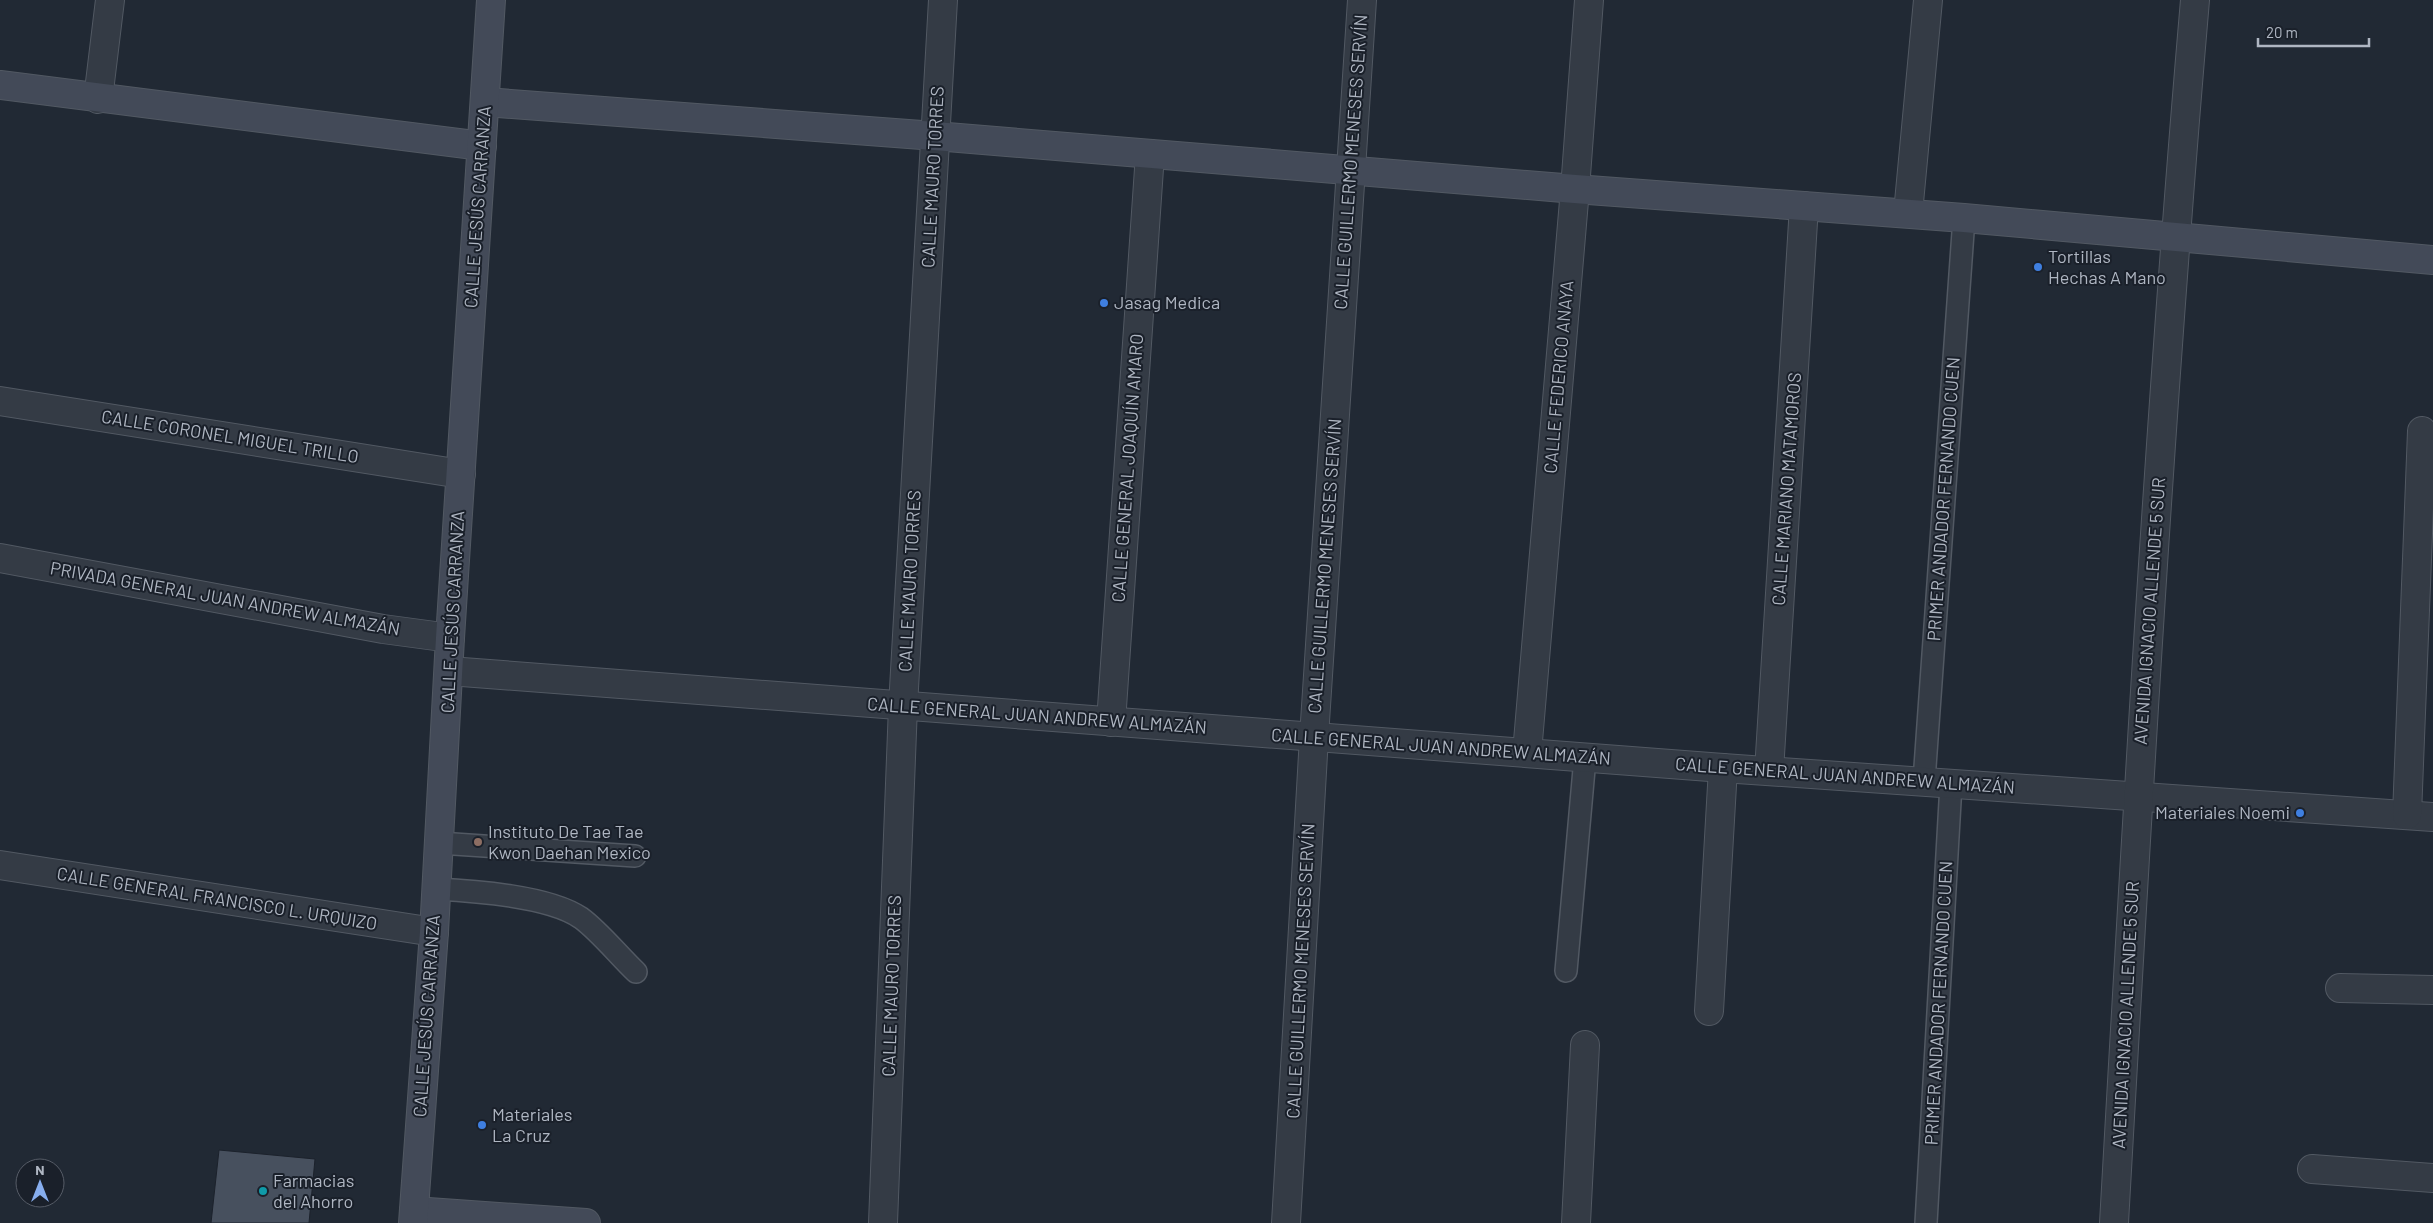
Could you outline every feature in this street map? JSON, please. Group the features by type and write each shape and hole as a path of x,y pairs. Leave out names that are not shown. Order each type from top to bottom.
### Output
{"street":[{"path":"98,99 110,0"},
{"name":"CALLE JESÚS CARRANZA","path":"414,1217 434,932 450,671 450,638 491,0"},
{"name":"CALLE MAURO TORRES","path":"883,1223 903,706 943,0"},
{"name":"CALLE GUILLERMO MENESES SERVÍN","path":"1286,1223 1314,737 1362,0"},
{"name":"CALLE FEDERICO ANAYA","path":"1527,753 1575,189 1589,0"},
{"path":"1908,213 1928,0"},
{"name":"AVENIDA IGNACIO ALLENDE 5 SUR","path":"2114,1223 2138,796 2175,238 2195,0"},
{"path":"0,85 98,99 482,146"},
{"path":"485,102 935,136 1575,189 1908,213 2433,260"},
{"name":"CALLE GENERAL JOAQUÍN AMARO","path":"1111,722 1150,154"},
{"name":"CALLE MARIANO MATAMOROS","path":"1769,771 1804,206"},
{"name":"CALLE CORONEL MIGUEL TRILLO","path":"0,401 461,474"},
{"path":"2420,816 2422,431"},
{"name":"PRIVADA GENERAL JUAN ANDREW ALMAZÁN","path":"0,558 383,629 450,638"},
{"name":"CALLE GENERAL JUAN ANDREW ALMAZÁN","path":"450,671 1585,758 2420,816"},
{"path":"1709,1011 1723,768"},
{"name":"CALLE GENERAL FRANCISCO L. URQUIZO","path":"0,865 434,932"},
{"path":"2340,988 2433,990"},
{"path":"1576,1223 1585,1045"},
{"path":"2312,1169 2433,1178"},
{"path":"414,1217 586,1223"}],"lane":[{"name":"PRIMER ANDADOR FERNANDO CUEN","path":"1924,781 1964,218"},
{"path":"1566,971 1585,758"},
{"name":"PRIMER ANDADOR FERNANDO CUEN","path":"1926,1223 1951,784"},
{"path":"439,843 635,856"},
{"path":"436,889 469,891 548,903 581,918 636,972"}],"building":[{"name":"Farmacias del Ahorro","path":"219,1150 315,1159 309,1223 211,1223"}],"place":[{"name":"Tortillas Hechas A Mano","path":"2038,267"},
{"name":"Jasag Medica","path":"1104,303"},
{"name":"Materiales Noemi","path":"2300,813"},
{"name":"Instituto De Tae Tae Kwon Daehan Mexico","path":"478,842"},
{"name":"Materiales La Cruz","path":"482,1125"},
{"name":"Farmacias del Ahorro","path":"263,1191"}]}
